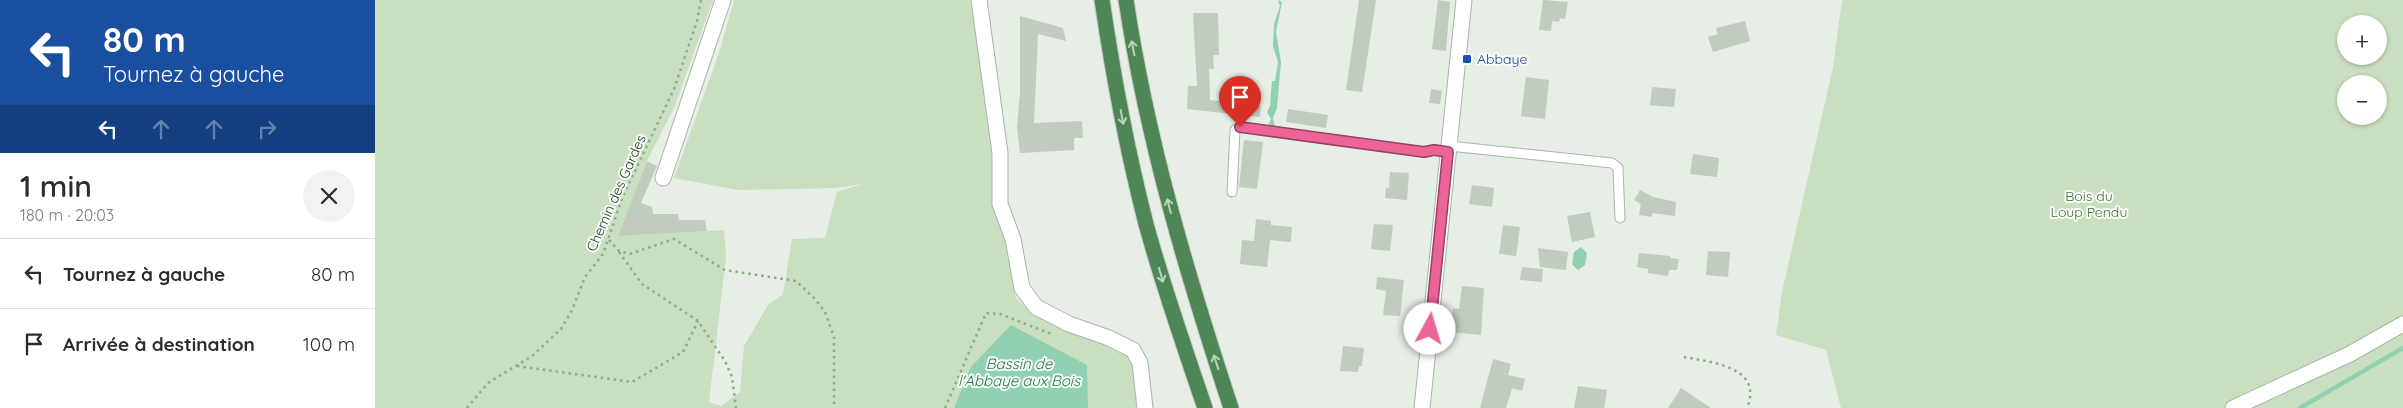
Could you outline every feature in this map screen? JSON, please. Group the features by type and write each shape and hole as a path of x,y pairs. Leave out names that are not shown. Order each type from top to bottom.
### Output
{"highway":[{"path":"1102,0 1123,125 1146,224 1168,300 1205,408"},
{"path":"1126,0 1152,136 1173,220 1195,300 1231,408"}],"street":[{"path":"663,178 723,0"},
{"path":"979,0 999,144 1000,204 1013,239 1022,288 1036,308 1069,324 1109,338 1133,350 1140,363 1145,408"},
{"path":"1421,408 1464,0"},
{"path":"2233,408 2350,354 2403,324"}],"lane":[{"path":"1232,192 1235,130 1240,127 1424,152 1449,149 1612,162 1617,168 1620,218"}],"path":[{"name":"Chemin des Gardes","path":"467,408 488,383 532,356 561,329 572,310 585,277 603,254 623,196 674,89 697,21 701,0"},
{"path":"619,251 631,254 674,239 725,270 796,281 815,299 825,312 834,337 834,408"},
{"path":"609,240 642,284 698,321 725,361 732,377 736,408"},
{"path":"945,408 986,313 1000,314 1054,335"},
{"path":"515,366 632,382 683,352 698,321"},
{"path":"1684,357 1721,363 1746,378 1749,389 1747,408"}],"green space":[{"path":"375,0 713,0 674,108 647,161 618,236 724,230 726,257 709,402 721,406 740,392 744,346 768,305 783,294 792,239 825,238 837,192 863,184 835,188 738,190 674,178 719,53 734,0 971,0 1016,298 1025,307 1128,355 1139,374 1136,408 1088,408 1086,365 970,368 954,408 375,408"},
{"name":"Bois du Loup Pendu","path":"1842,0 2403,0 2403,408 1841,408 1826,350 1776,335 1782,292 1833,67"}],"water":[{"path":"1278,0 1282,2 1276,32 1281,62 1277,108 1273,118 1275,127 1268,126 1271,119 1267,112 1270,106 1272,81 1275,81 1278,62 1273,46 1274,24 1280,6"},
{"path":"1581,247 1587,253 1585,265 1578,270 1572,264 1574,252"},
{"name":"Bassin de l'Abbaye aux Bois","path":"1011,325 1087,365 1088,408 954,408 970,368"}],"building":[{"path":"1359,0 1376,0 1362,92 1346,90"},
{"path":"1438,0 1450,2 1446,51 1432,49"},
{"path":"1543,0 1568,2 1565,19 1560,18 1559,22 1552,21 1551,31 1539,30"},
{"path":"1193,13 1218,13 1219,55 1213,55 1214,69 1209,69 1210,100 1261,106 1260,117 1187,109 1188,86 1197,86"},
{"path":"1020,16 1063,28 1066,41 1038,34 1034,123 1082,121 1083,138 1074,138 1074,150 1020,153 1017,128 1020,92"},
{"path":"1745,21 1750,41 1713,52 1708,37 1718,34 1716,28"},
{"path":"1526,77 1549,80 1545,119 1521,116"},
{"path":"1652,87 1676,89 1674,107 1650,105"},
{"path":"1431,89 1442,91 1440,104 1429,103"},
{"path":"1288,109 1328,115 1326,128 1286,122"},
{"path":"1244,140 1263,142 1257,189 1239,187"},
{"path":"1693,154 1719,158 1717,177 1690,174"},
{"path":"647,161 657,166 641,203 652,207 653,214 678,214 679,220 705,220 707,231 618,236"},
{"path":"1390,172 1409,173 1407,200 1385,198 1386,188 1389,188"},
{"path":"1472,185 1494,188 1492,207 1469,204"},
{"path":"1640,190 1653,197 1676,202 1675,216 1652,213 1652,217 1639,215 1641,204 1634,200"},
{"path":"1590,212 1595,237 1572,242 1567,216"},
{"path":"1256,219 1271,221 1271,225 1292,227 1291,242 1270,240 1267,267 1240,264 1242,240 1254,241"},
{"path":"1374,224 1393,225 1390,251 1371,249"},
{"path":"1503,225 1520,227 1516,256 1499,254"},
{"path":"1538,248 1568,252 1566,270 1540,267"},
{"path":"1708,251 1730,252 1728,277 1706,275"},
{"path":"1639,253 1670,256 1670,258 1679,259 1677,270 1669,270 1668,276 1648,273 1648,269 1637,267"},
{"path":"1522,267 1543,269 1542,282 1520,280"},
{"path":"1377,277 1404,280 1400,316 1383,315 1386,291 1376,289"},
{"path":"1462,286 1484,288 1481,335 1450,332 1453,308 1459,309"},
{"path":"1343,346 1364,348 1362,366 1359,366 1358,372 1340,371"},
{"path":"1493,359 1511,364 1508,375 1525,379 1522,391 1512,388 1506,408 1480,408"},
{"path":"1578,386 1607,390 1604,408 1574,408"},
{"path":"1681,388 1711,408 1668,408"}],"waterway":[{"path":"2300,408 2403,348"}],"place":[{"name":"Abbaye","path":"1467,59"}],"route":[{"path":"1240,127 1424,152 1434,150 1448,152 1430,329"}]}
